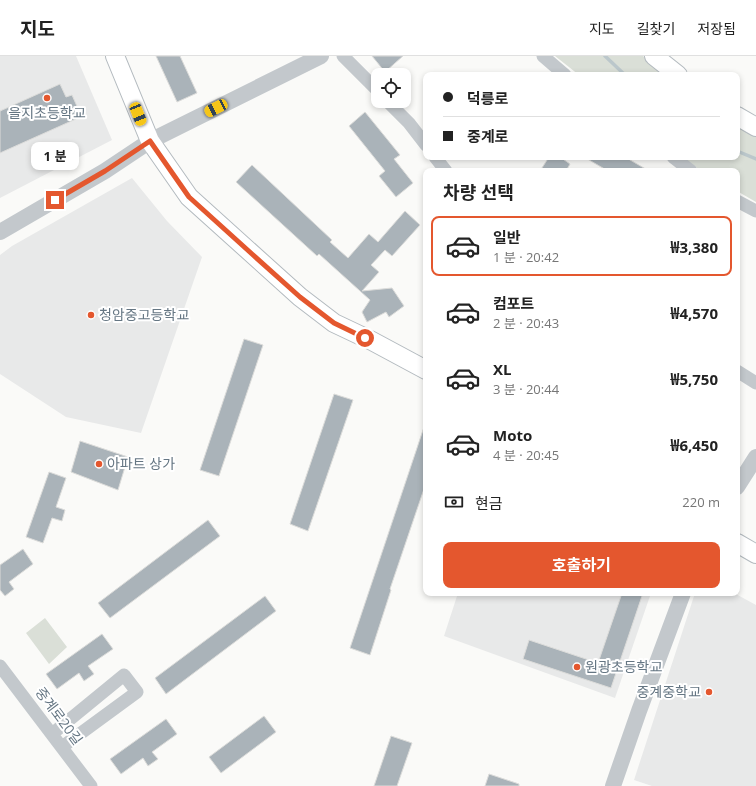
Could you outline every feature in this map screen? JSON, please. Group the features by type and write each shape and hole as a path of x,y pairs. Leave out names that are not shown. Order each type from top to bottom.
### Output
{"main road":[{"path":"115,56 150,141 189,197 300,297 334,323 372,341 423,368"},
{"path":"654,56 674,72"},
{"path":"740,118 756,127"},
{"path":"740,545 756,554"}],"street":[{"path":"0,232 105,171 150,141 321,56"},
{"path":"343,56 371,85"},
{"path":"543,56 562,72"},
{"path":"394,108 409,123 423,141"},
{"path":"437,160 444,168"},
{"path":"677,160 687,168"},
{"path":"740,203 756,211"},
{"path":"740,374 756,383"},
{"path":"740,482 756,457"},
{"path":"613,786 681,596"},
{"name":"중계로20길","path":"0,666 91,786"},
{"path":"52,734 124,675 136,692 62,747"}],"shaded area":[{"name":"을지초등학교","path":"0,56 76,56 112,140 0,198"},
{"path":"555,56 643,56 662,72 575,72"},
{"path":"740,123 756,132 756,202 740,193 740,168 697,168 687,160 740,160"},
{"name":"청암중고등학교","path":"132,178 167,221 202,257 141,433 66,417 0,374 0,255 12,246"},
{"name":"원광초등학교","path":"457,596 650,596 615,698 444,636"},
{"name":"중계중학교","path":"694,596 740,596 756,605 756,786 652,786 634,780"},
{"path":"45,618 67,647 49,664 26,633"}],"building":[{"path":"156,56 180,56 197,93 177,102"},
{"path":"372,56 403,56 390,68 382,68"},
{"path":"60,84 66,97 72,95 80,113 75,116 76,119 0,153 0,111"},
{"path":"365,112 400,155 394,159 413,183 396,197 379,176 385,171 349,126"},
{"path":"547,160 564,160 570,164 568,168 542,168"},
{"path":"589,160 630,160 644,168 603,168"},
{"path":"252,165 332,240 330,242 348,258 369,234 378,242 405,211 420,225 392,256 385,250 371,265 379,272 362,291 392,288 404,306 389,317 386,312 367,322 362,312 370,300 319,254 317,256 236,182"},
{"path":"244,339 263,345 219,476 200,470"},
{"path":"334,394 353,400 308,531 290,524"},
{"path":"423,430 423,492 390,589 391,590 370,655 350,648"},
{"name":"아파트 상가","path":"80,441 128,457 118,490 71,472"},
{"path":"49,472 66,478 56,507 65,510 62,521 52,518 43,543 26,537"},
{"path":"208,520 220,536 110,618 98,603"},
{"path":"23,549 33,564 9,582 14,589 5,596 0,590 0,565"},
{"path":"265,596 276,611 166,694 155,678"},
{"path":"621,596 642,596 611,688 523,659 529,640 598,663"},
{"path":"102,634 113,649 88,666 94,674 84,681 79,673 57,689 46,674"},
{"path":"264,716 276,732 221,773 209,757"},
{"path":"166,719 177,734 152,752 158,759 148,766 143,758 121,774 110,759"},
{"path":"391,736 412,743 397,786 374,786"},
{"path":"489,774 519,784 519,786 485,786"}],"waterway":[{"path":"605,56 622,72"},
{"path":"740,152 756,159"}],"place":[{"name":"을지초등학교","path":"47,98"},
{"name":"청암중고등학교","path":"91,315"},
{"name":"아파트 상가","path":"99,464"},
{"name":"원광초등학교","path":"577,667"},
{"name":"중계중학교","path":"709,692"}],"route":[{"path":"55,200 105,171 150,141 189,197 300,297 334,323 365,338"}]}
